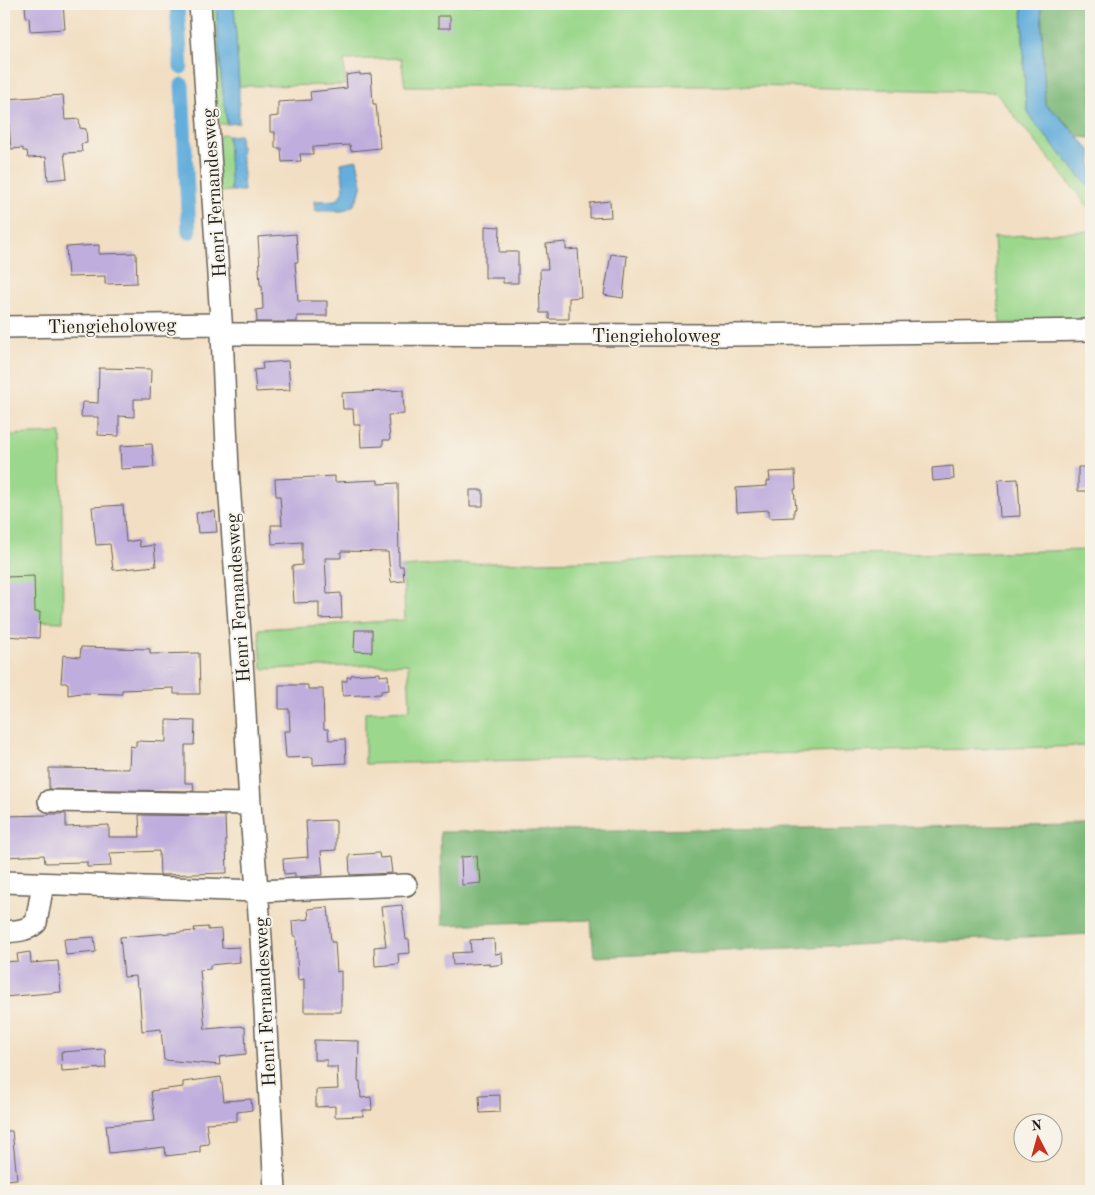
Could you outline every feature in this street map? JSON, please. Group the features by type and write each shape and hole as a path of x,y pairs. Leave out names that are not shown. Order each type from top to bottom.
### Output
{"street":[{"name":"Henri Fernandesweg","path":"200,4 228,470 250,804 258,891 275,1191"},
{"name":"Tiengieholoweg","path":"4,327 732,335 1091,330"},
{"path":"49,801 250,804"},
{"path":"4,882 258,891 406,885"},
{"path":"4,932 32,927 36,923 43,884"}],"green space":[{"path":"206,4 216,4 221,77 227,124 214,121"},
{"path":"234,4 1022,4 1027,109 1033,121 1091,188 1091,210 995,92 750,86 405,86 401,58 344,60 345,85 239,86"},
{"path":"1041,4 1091,4 1091,138 1080,137 1054,111 1045,105"},
{"path":"225,134 228,136 231,191 219,192 217,140 221,135"},
{"path":"1091,231 1091,324 1000,323 994,237"},
{"path":"61,433 63,622 4,620 4,435"},
{"path":"1091,550 1091,746 365,764 365,712 410,710 408,664 262,669 259,629 405,620 403,567 447,564"},
{"path":"1091,825 1091,934 594,957 591,920 442,925 440,832"}],"water":[{"path":"216,4 234,4 239,86 239,123 227,124 221,77"},
{"path":"1022,4 1041,4 1045,105 1054,111 1091,151 1091,188 1033,121 1027,109"},
{"path":"240,135 244,191 231,191 228,136"},
{"path":"357,160 362,184 354,205 343,211 315,211 314,201 337,200 344,190 341,163"}],"building":[{"path":"25,4 63,4 65,29 30,31 29,17 26,18"},
{"path":"438,16 450,16 450,28 438,28"},
{"path":"360,73 360,75 371,74 373,104 376,104 380,148 351,151 350,145 313,147 313,154 300,154 301,161 282,162 281,148 275,148 275,132 270,132 270,117 278,116 278,102 311,100 310,92 347,88 346,75"},
{"path":"63,95 65,120 79,119 80,128 86,129 87,143 81,144 82,152 64,153 67,178 48,180 46,157 28,158 27,151 23,151 23,148 11,149 7,99"},
{"path":"610,201 611,217 590,218 590,203"},
{"path":"485,226 500,227 499,252 518,252 518,283 503,283 503,278 485,278"},
{"path":"296,234 298,262 295,262 298,301 327,301 327,316 297,316 297,322 257,322 256,310 263,309 258,237"},
{"path":"566,242 566,250 578,249 581,297 569,298 569,319 549,319 549,313 541,313 540,269 548,269 546,244"},
{"path":"99,245 99,254 136,253 137,283 105,284 105,276 68,277 66,247"},
{"path":"611,254 627,256 623,298 604,295"},
{"path":"288,361 290,390 256,392 254,370 263,369 262,363"},
{"path":"99,368 151,369 150,399 134,399 134,417 119,416 119,436 98,435 98,417 81,417 82,402 98,403"},
{"path":"403,390 404,414 388,415 390,440 383,440 383,446 361,447 360,425 354,425 353,409 343,409 342,393"},
{"path":"152,444 154,467 121,469 120,446"},
{"path":"953,466 954,479 933,481 932,468"},
{"path":"1078,467 1091,467 1091,491 1078,491"},
{"path":"795,471 796,509 794,509 794,517 769,518 769,510 737,512 736,488 767,486 767,481 770,481 769,472"},
{"path":"335,476 335,482 378,480 378,484 398,483 399,566 403,566 404,581 391,582 388,552 341,551 341,558 325,558 327,594 341,593 342,618 319,619 319,602 294,603 292,566 302,565 302,542 272,544 271,525 282,525 280,496 276,496 275,479"},
{"path":"1018,479 1020,516 1000,517 998,480"},
{"path":"470,490 483,490 483,506 470,506"},
{"path":"123,505 126,542 139,540 140,547 154,545 156,566 113,570 110,544 96,545 92,507"},
{"path":"215,511 217,532 198,533 196,513"},
{"path":"34,576 35,612 40,612 39,638 4,636 4,577"},
{"path":"355,630 372,630 372,652 354,651"},
{"path":"81,647 150,649 150,654 199,653 200,694 174,694 174,688 122,690 122,694 81,693 68,695 68,683 61,683 63,655 80,657"},
{"path":"380,673 380,676 388,675 389,690 381,691 381,694 343,696 342,681 347,681 347,677 351,677 351,675"},
{"path":"279,685 308,685 308,689 323,689 324,729 328,729 329,740 345,739 346,763 313,765 313,757 286,758 284,731 290,731 289,709 279,709"},
{"path":"166,720 195,721 194,745 185,745 185,783 193,783 194,791 49,789 49,768 129,769 130,746 136,747 136,741 166,742"},
{"path":"66,814 66,827 109,825 109,837 140,837 139,815 225,816 227,873 160,875 159,851 110,853 111,866 87,867 87,862 45,863 44,855 6,857 5,816"},
{"path":"336,820 336,850 321,851 323,875 295,877 295,873 284,874 283,859 308,857 306,821"},
{"path":"379,853 380,858 390,857 392,873 350,875 349,855"},
{"path":"477,856 481,883 462,885 461,857"},
{"path":"402,905 406,940 409,939 410,953 398,954 399,964 375,966 374,947 386,946 381,907"},
{"path":"328,907 331,942 335,942 337,972 341,971 341,1012 304,1012 304,979 298,980 296,936 293,936 292,921 309,919 308,909"},
{"path":"208,927 208,930 221,929 222,948 239,947 240,962 210,965 210,969 200,970 205,1029 245,1027 246,1054 219,1057 220,1065 164,1060 161,1029 142,1031 139,987 137,987 136,976 124,977 120,937 195,931 194,928"},
{"path":"94,937 96,952 66,955 64,939"},
{"path":"494,939 495,954 502,953 503,964 489,966 489,963 453,965 452,953 471,952 470,940"},
{"path":"30,952 31,963 58,961 61,992 4,997 4,962 18,961 17,954"},
{"path":"314,1040 359,1041 358,1081 360,1081 361,1098 371,1097 372,1110 363,1110 363,1116 335,1117 335,1106 316,1107 316,1090 338,1089 337,1067 327,1067 327,1060 314,1060"},
{"path":"105,1049 106,1068 62,1071 61,1052"},
{"path":"221,1077 224,1101 251,1099 252,1110 237,1112 237,1121 206,1123 209,1144 200,1145 200,1152 166,1156 165,1147 109,1153 106,1125 155,1121 151,1091 183,1087 183,1082"},
{"path":"500,1095 500,1112 480,1113 479,1096"},
{"path":"4,1131 12,1131 17,1179 4,1180"}],"waterway":[{"path":"177,4 181,67"},
{"path":"182,85 189,232"}]}
